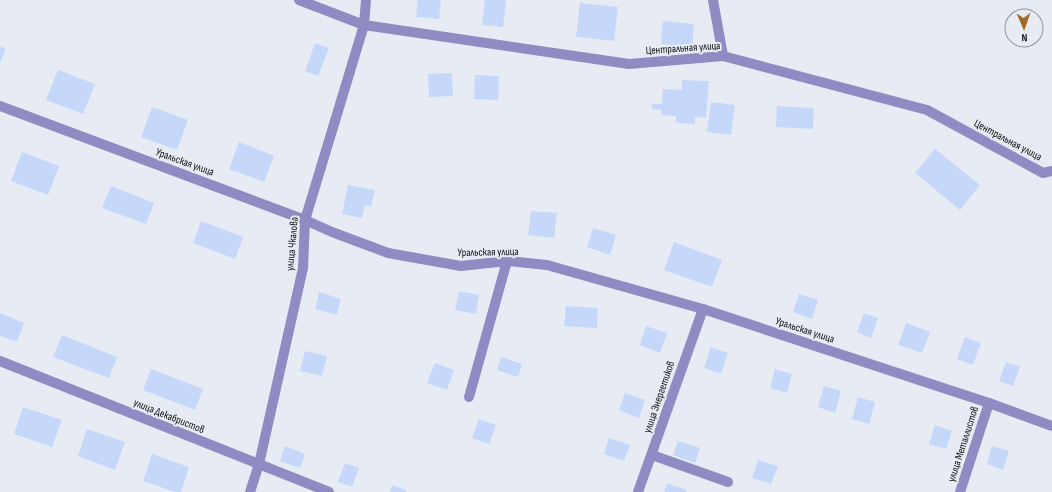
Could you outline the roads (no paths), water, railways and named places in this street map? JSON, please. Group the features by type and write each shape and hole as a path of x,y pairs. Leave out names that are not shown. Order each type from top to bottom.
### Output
{"street":[{"name":"Центральная улица","path":"299,0 364,25 629,64 723,56 927,110 1043,173 1052,171"},
{"name":"улица Чкалова","path":"250,492 259,464 303,268 305,220 364,25 366,0"},
{"path":"713,0 723,56"},
{"name":"Уральская улица","path":"0,106 305,220 388,253 461,266 507,261 547,265 703,309 1052,426"},
{"path":"469,397 507,261"},
{"name":"улица Энергетиков","path":"638,492 703,309"},
{"name":"улица Декабристов","path":"0,361 329,492"},
{"name":"улица Металлистов","path":"960,492 989,404"},
{"path":"652,455 728,482"}]}
